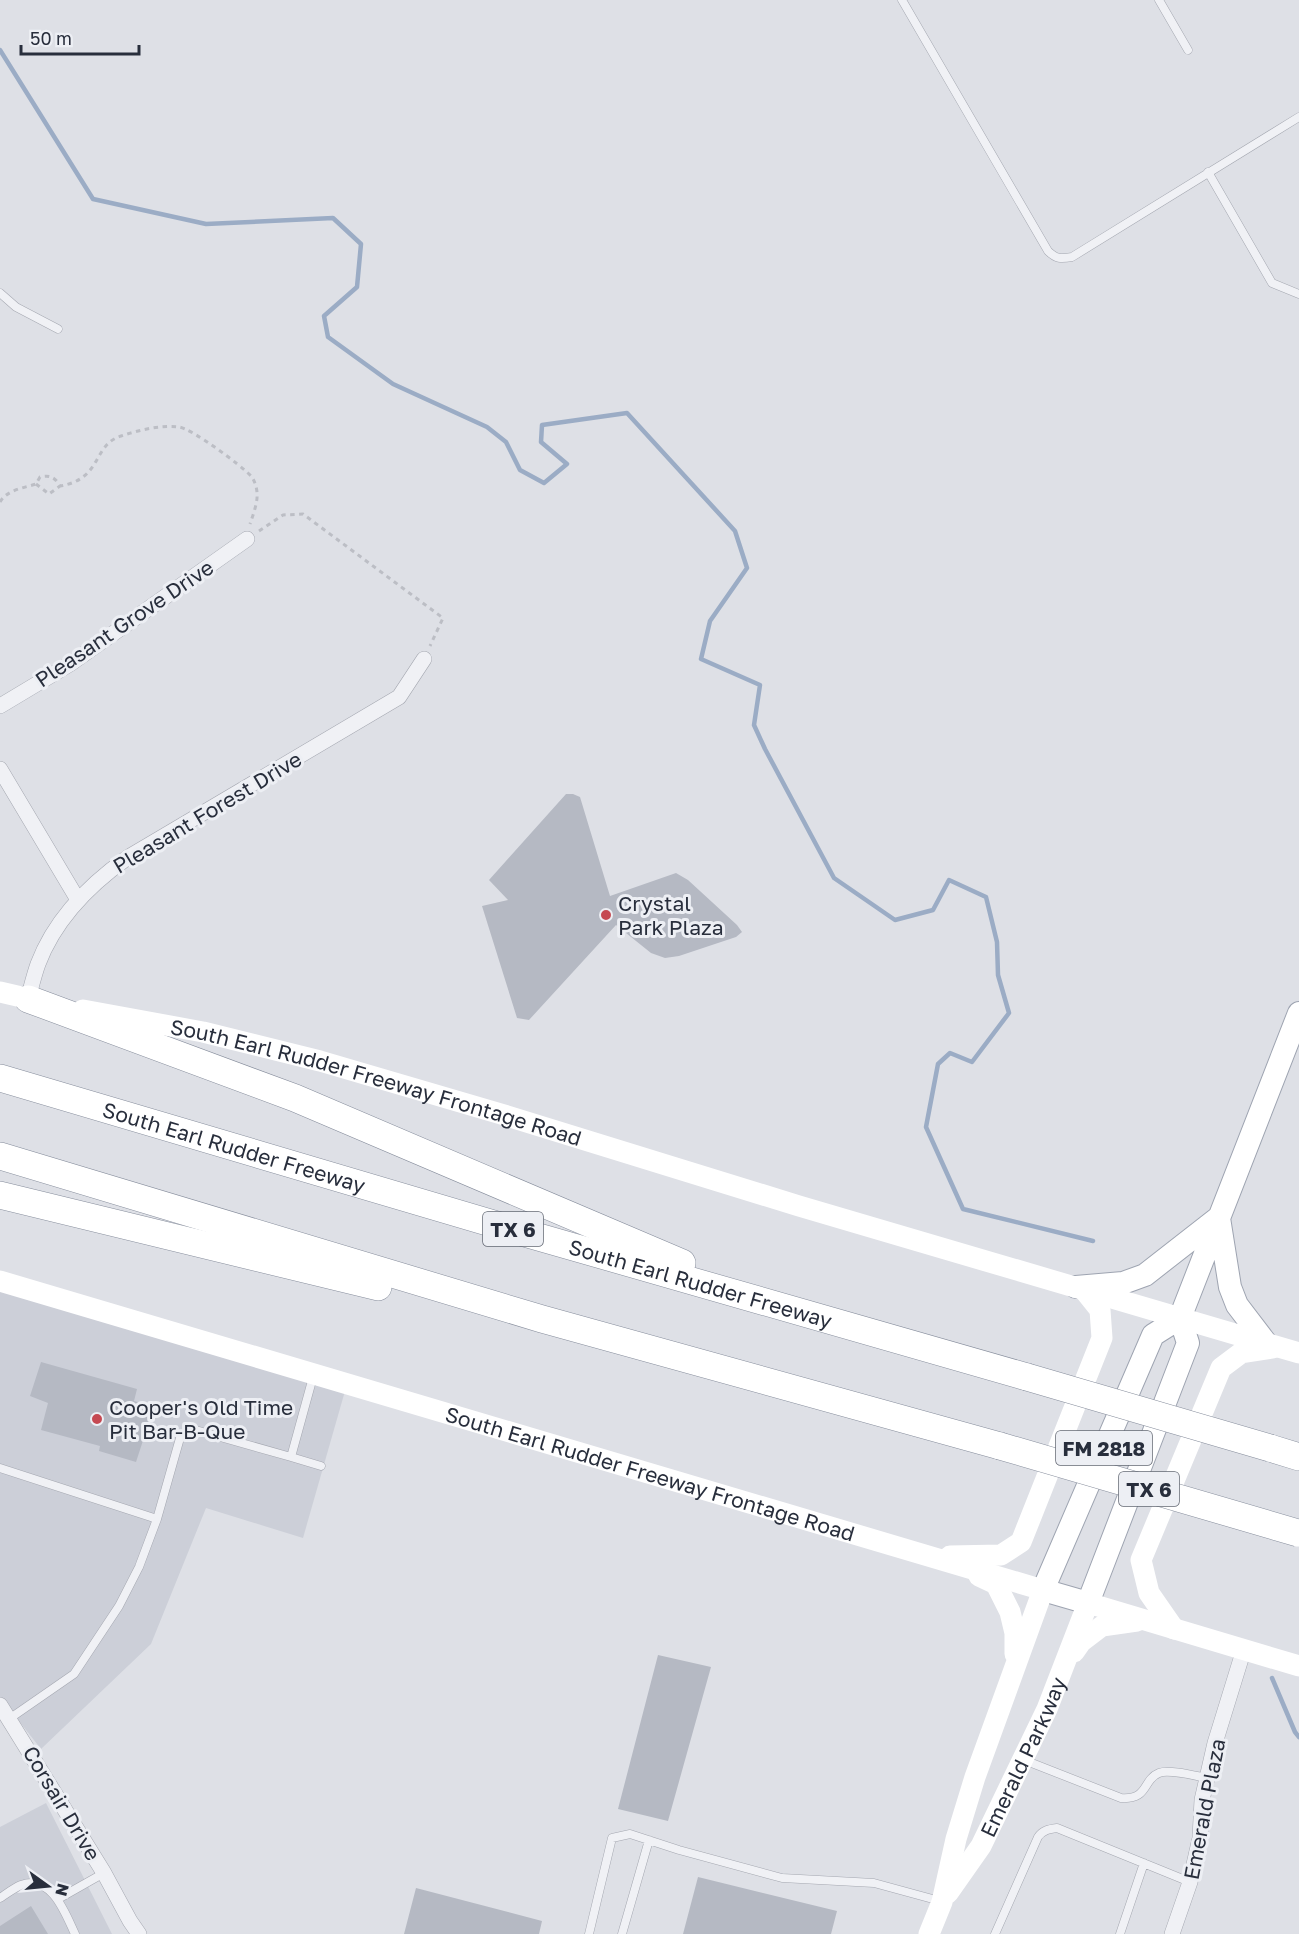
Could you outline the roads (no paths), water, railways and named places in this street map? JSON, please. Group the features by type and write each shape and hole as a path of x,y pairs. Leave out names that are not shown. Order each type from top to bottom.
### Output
{"highway":[{"path":"28,999 295,1098 791,1309"},
{"name":"South Earl Rudder Freeway","path":"0,1078 521,1232 1299,1457"},
{"name":"TX 6","path":"0,1156 542,1320 1000,1446 1298,1533"},
{"path":"0,1195 477,1312 542,1320"}],"main road":[{"name":"South Earl Rudder Freeway Frontage Road","path":"0,992 203,1032 320,1061 799,1206 1281,1348"},
{"path":"1179,1318 1299,1013"},
{"path":"1080,1288 1123,1283 1145,1275 1219,1217"},
{"path":"1219,1217 1230,1287 1237,1305 1281,1348"},
{"name":"South Earl Rudder Freeway Frontage Road","path":"0,1281 1299,1665"},
{"path":"932,1556 1001,1555 1021,1542 1102,1338 1100,1310 1080,1288"},
{"name":"FM 2818","path":"1043,1590 1153,1335 1179,1318 1188,1343 1089,1603"},
{"path":"1174,1629 1149,1593 1142,1560 1221,1368 1241,1353 1281,1348"},
{"path":"957,1565 996,1584 1010,1612 1015,1633 1015,1665"},
{"name":"Emerald Parkway","path":"929,1934 942,1902 956,1839 1043,1590"},
{"name":"Emerald Parkway","path":"942,1902 981,1846 1047,1708 1089,1603"},
{"path":"1066,1665 1081,1642 1102,1626 1146,1620"}],"street":[{"name":"Pleasant Grove Drive","path":"0,706 70,664 247,539"},
{"name":"Pleasant Forest Drive","path":"28,999 38,963 50,939 78,900 102,876 127,858 399,697 424,659"},
{"path":"0,769 78,900"},
{"name":"Emerald Plaza","path":"1172,1934 1190,1882 1200,1838 1202,1800 1215,1743 1244,1649"},
{"name":"Corsair Drive","path":"0,1705 139,1934"}],"lane":[{"path":"902,0 1054,258 1072,257 1299,117"},
{"path":"1158,0 1188,50"},
{"path":"1208,172 1272,283 1299,294"},
{"path":"0,293 16,307 58,329"},
{"path":"291,1457 314,1373"},
{"path":"9,1719 74,1674 119,1606 139,1567 157,1519 180,1438 192,1429 321,1466"},
{"path":"0,1468 157,1519"},
{"path":"1023,1760 1121,1798 1131,1798 1144,1791 1159,1773 1207,1778"},
{"path":"995,1934 1038,1837 1042,1832 1057,1828 1190,1882"},
{"path":"589,1934 612,1838 630,1834 783,1878 873,1883 942,1902"},
{"path":"622,1934 649,1840"},
{"path":"1120,1934 1144,1863"},
{"path":"58,1899 104,1873"},
{"path":"0,1898 21,1885 32,1884 48,1889 58,1899 75,1934"}],"waterway":[{"path":"0,50 93,199 206,224 333,218 361,244 357,287 324,316 328,337 393,384 487,427 506,442 520,470 544,483 567,464 541,442 542,425 627,413 735,531 747,568 710,621 701,659 760,685 754,725 834,878 895,920 933,910 949,880 986,897 997,942 998,975 1009,1013 972,1062 950,1053 938,1064 926,1127 963,1209 1093,1241"},
{"path":"1272,1678 1299,1737"}],"place":[{"name":"Crystal Park Plaza","path":"606,915"},
{"name":"Cooper's Old Time Pit Bar-B-Que","path":"97,1419"}]}
